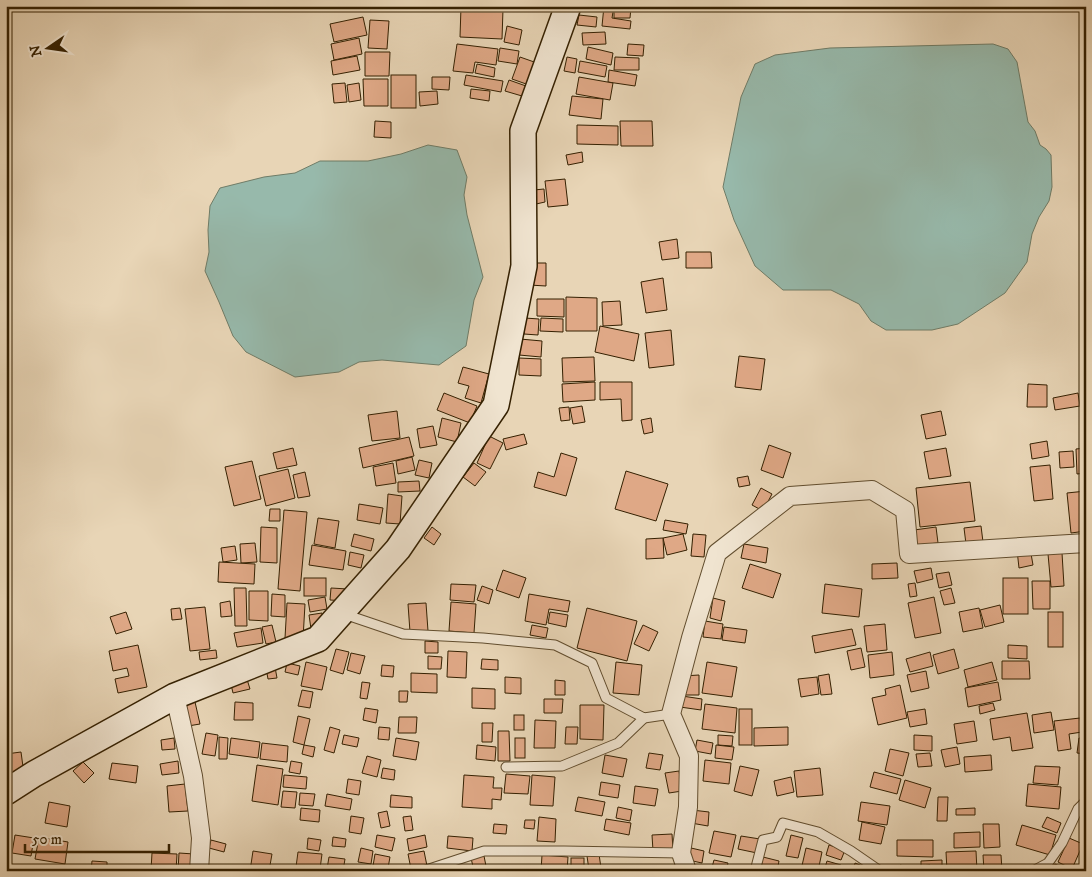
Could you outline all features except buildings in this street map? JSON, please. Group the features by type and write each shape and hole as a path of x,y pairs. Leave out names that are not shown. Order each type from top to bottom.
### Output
{"main road":[{"path":"6,792 34,774 175,696 318,639 398,549 496,405 524,266 523,131 568,6"}],"street":[{"path":"687,871 681,853 688,807 689,756 670,714 717,553 790,496 872,490 905,510 909,554 1086,543"},
{"path":"175,696 193,776 201,838 199,871"}],"lane":[{"path":"341,613 404,634 483,638 554,645 592,663 606,698 644,718"},
{"path":"506,767 562,766 618,743 644,718 670,714"},
{"path":"1033,871 1048,863 1062,842 1078,809 1086,801"},
{"path":"755,871 763,840 777,837 782,823 818,832 880,871"},
{"path":"423,871 484,851 564,850 681,853"}],"shaded area":[{"path":"993,44 1008,49 1017,62 1028,122 1035,131 1040,145 1051,155 1052,187 1049,201 1039,217 1032,234 1027,262 1005,293 958,324 932,330 886,330 871,321 859,304 831,290 783,290 755,266 734,220 723,187 741,97 755,64 775,55 830,48"},
{"path":"428,145 457,150 467,177 464,195 467,215 483,277 474,300 466,346 439,365 382,360 359,362 339,372 295,377 246,352 233,336 205,271 209,252 210,206 220,188 264,177 295,173 320,161 368,161 401,154"}]}
